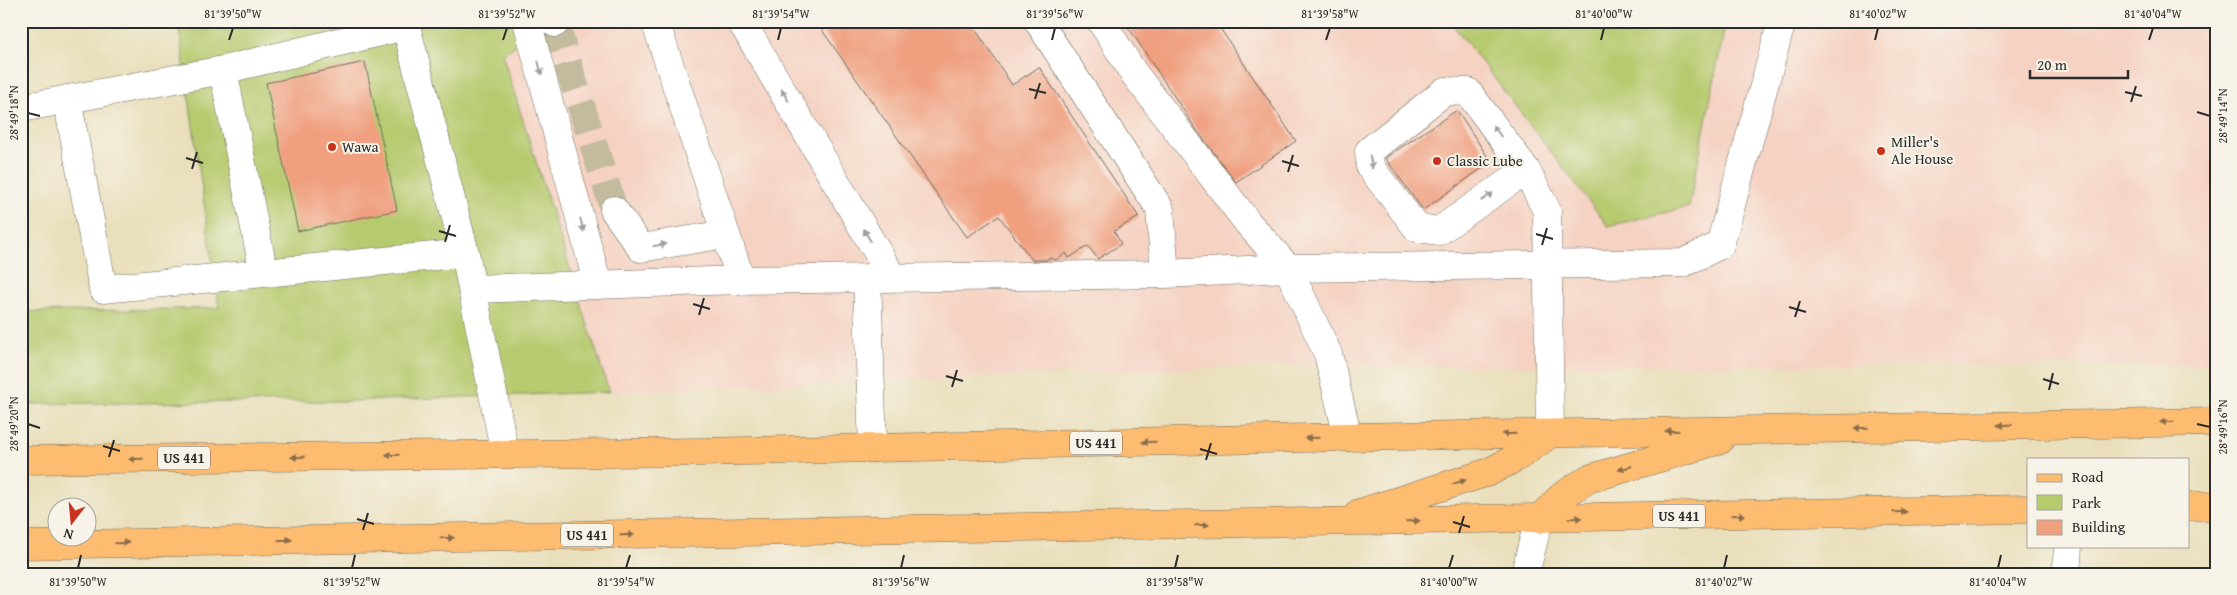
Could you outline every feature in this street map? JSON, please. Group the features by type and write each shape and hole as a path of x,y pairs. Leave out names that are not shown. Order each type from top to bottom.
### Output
{"main road":[{"name":"US 441","path":"21,460 874,448 1348,437 2216,422"},
{"path":"1539,519 1560,497 1588,479 1756,430"},
{"path":"1329,523 1490,472 1519,456 1550,434"},
{"path":"2190,506 2216,506"},
{"name":"US 441","path":"21,545 2027,510"}],"street":[{"path":"527,21 598,285"},
{"path":"655,21 741,280"},
{"path":"741,21 879,278 874,448"},
{"path":"1038,21 1160,209 1165,274"},
{"path":"1101,21 1145,88 1248,222 1288,268 1328,354 1348,437"},
{"path":"472,289 741,280 1165,274 1288,268 1683,263 1720,245 1782,21"},
{"path":"21,108 223,70 406,26 465,253 505,454"},
{"path":"223,70 264,273"},
{"path":"1526,170 1439,231 1417,228 1370,167 1369,151 1445,91 1468,92 1526,170 1547,211 1550,434"},
{"path":"68,99 104,289 465,253"},
{"path":"614,210 641,248 726,234"},
{"path":"1525,574 1539,519"},
{"path":"2066,574 2068,548"}],"shaded area":[{"path":"555,21 1450,21 1608,226 1689,206 1726,21 2216,21 2216,365 1269,366 609,392 502,53"}],"green space":[{"path":"178,21 555,21 502,54 609,392 354,401 21,404 21,312 219,308"},
{"path":"1450,21 1726,21 1689,207 1608,226"}],"building":[{"path":"836,21 970,21 1012,85 1039,67 1139,217 1114,231 1121,244 1098,259 1088,246 1069,258 1066,253 1056,260 1050,258 1046,260 1032,260 999,216 967,237 822,30"},
{"path":"1124,21 1215,21 1296,141 1236,182 1196,129"},
{"name":"Wawa","path":"365,62 397,210 298,231 266,83"},
{"name":"Classic Lube","path":"1457,110 1491,162 1423,210 1385,158"}],"tunnel":[{"path":"555,23 614,210"}],"place":[{"name":"Wawa","path":"332,147"},
{"name":"Miller's Ale House","path":"1881,151"},
{"name":"Classic Lube","path":"1437,161"}]}
